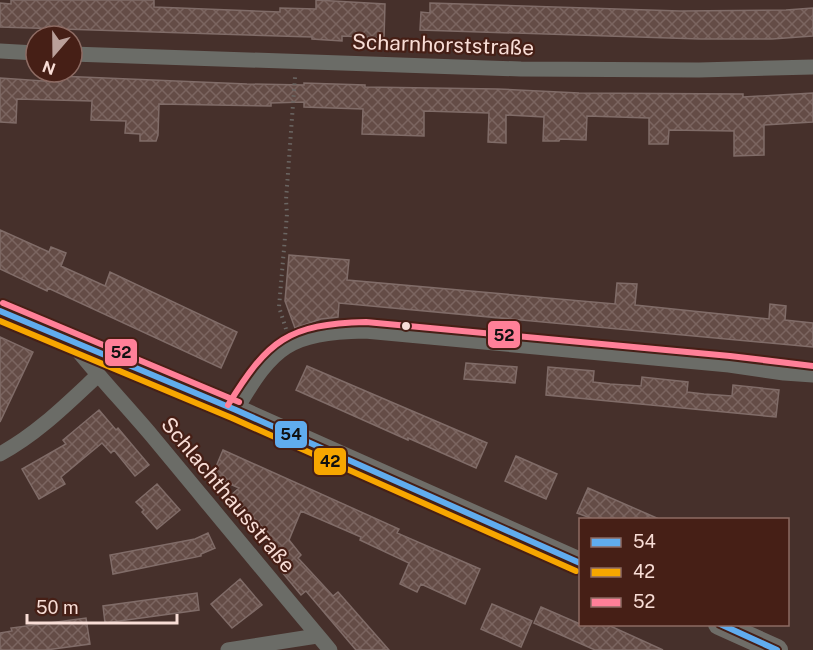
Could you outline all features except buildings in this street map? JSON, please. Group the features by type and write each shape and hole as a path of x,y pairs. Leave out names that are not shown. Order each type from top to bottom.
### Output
{"main road":[{"path":"0,310 236,410 579,563"},
{"path":"723,626 777,650"}],"street":[{"path":"0,51 24,52"},
{"name":"Scharnhorststraße","path":"84,54 533,69 699,70 813,67"},
{"path":"236,410 255,378 271,358 291,344 331,332 365,332 729,365 813,375"},
{"name":"Schlachthausstraße","path":"69,340 330,650"},
{"path":"0,454 49,420 98,375"},
{"path":"228,650 317,636"}],"path":[{"path":"291,344 279,307 296,61"}],"transit line":[{"name":"52","path":"3,303 239,402"},
{"name":"54","path":"0,311 236,410 579,563"},
{"name":"42","path":"0,321 232,418 576,571"},
{"name":"52","path":"228,405 255,365 283,340 299,332 339,323 366,322 730,356 813,366"},
{"name":"54","path":"724,626 777,650"}]}
